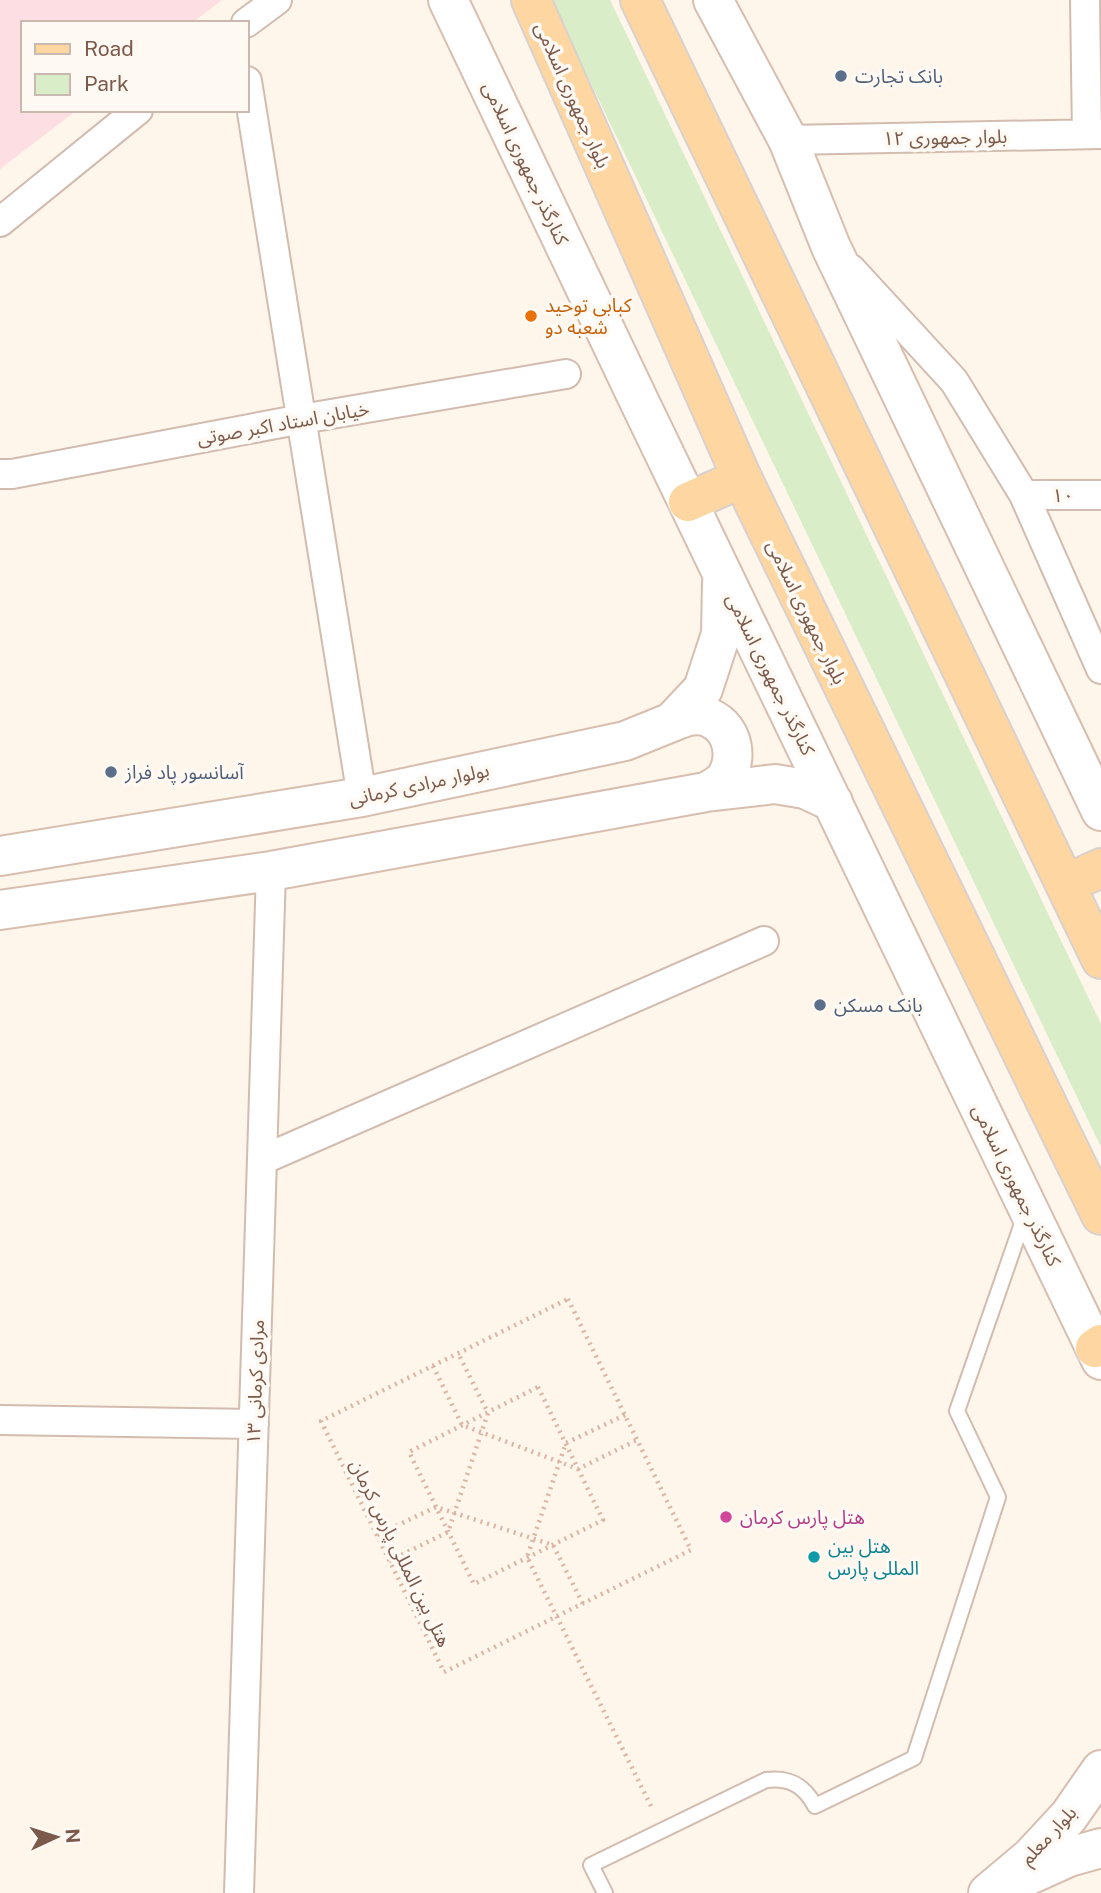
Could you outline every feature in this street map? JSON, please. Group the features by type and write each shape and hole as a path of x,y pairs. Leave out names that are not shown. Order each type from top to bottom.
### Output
{"main road":[{"name":"بلوار جمهوری اسلامی","path":"531,0 742,478 1101,1215"},
{"path":"639,0 1101,959"},
{"path":"688,502 742,478"},
{"path":"1066,884 1101,868"}],"street":[{"path":"248,22 277,0"},
{"name":"کنارگذر جمهوری اسلامی","path":"448,0 1027,1207 1099,1351"},
{"path":"713,0 788,140 831,247 1101,811"},
{"path":"1085,0 1094,134"},
{"path":"248,87 362,797"},
{"path":"0,222 136,112"},
{"name":"بلوار جمهوری ۱۲","path":"788,140 1094,134"},
{"path":"831,247 954,381 1024,495 1101,669"},
{"name":"خیابان استاد اکبر صوتی","path":"0,474 566,374"},
{"name":"۱۰","path":"1024,495 1101,495"},
{"name":"بولوار مرادی کرمانی","path":"0,856 362,797 625,741 672,722 703,689 721,634 722,573"},
{"path":"672,722 690,715 709,718 724,729 733,746 732,766 722,782 706,792"},
{"path":"0,910 271,871 706,792 775,784 805,789 833,802"},
{"name":"مرادی کرمانی ۱۳","path":"239,1893 271,871"},
{"path":"262,1160 764,941"},
{"path":"0,1419 254,1424"},
{"name":"بلوار معلم","path":"988,1893 1031,1857 1062,1824 1101,1770"},
{"path":"988,1893 1069,1857 1101,1848"}],"lane":[{"path":"605,1893 591,1865 766,1780 790,1781 809,1795 815,1806 914,1758 998,1497 957,1411 1027,1207"}],"path":[{"name":"هتل بین المللی پارس کرمان","path":"568,1299 691,1550 444,1672 321,1421 433,1366 568,1299"},
{"path":"389,1561 448,1532 488,1412 458,1353"},
{"path":"433,1366 462,1425 578,1469"},
{"path":"538,1387 603,1520 474,1584 409,1452 462,1425 538,1387"},
{"path":"625,1415 566,1443 527,1557 663,1830"},
{"path":"578,1469 637,1440"},
{"path":"377,1535 436,1507 534,1538 553,1545 583,1604"}],"shaded area":[{"path":"0,0 222,0 195,21 21,21 21,112 74,112 0,169"}],"green space":[{"path":"551,0 610,0 1101,1024 1101,1147"}],"place":[{"name":"بانک تجارت","path":"841,76"},
{"name":"کبابی توحید شعبه دو","path":"531,316"},
{"name":"آسانسور پاد فراز","path":"111,772"},
{"name":"بانک مسکن","path":"820,1005"},
{"name":"هتل پارس کرمان","path":"726,1517"},
{"name":"هتل بین المللی پارس","path":"814,1557"}]}
